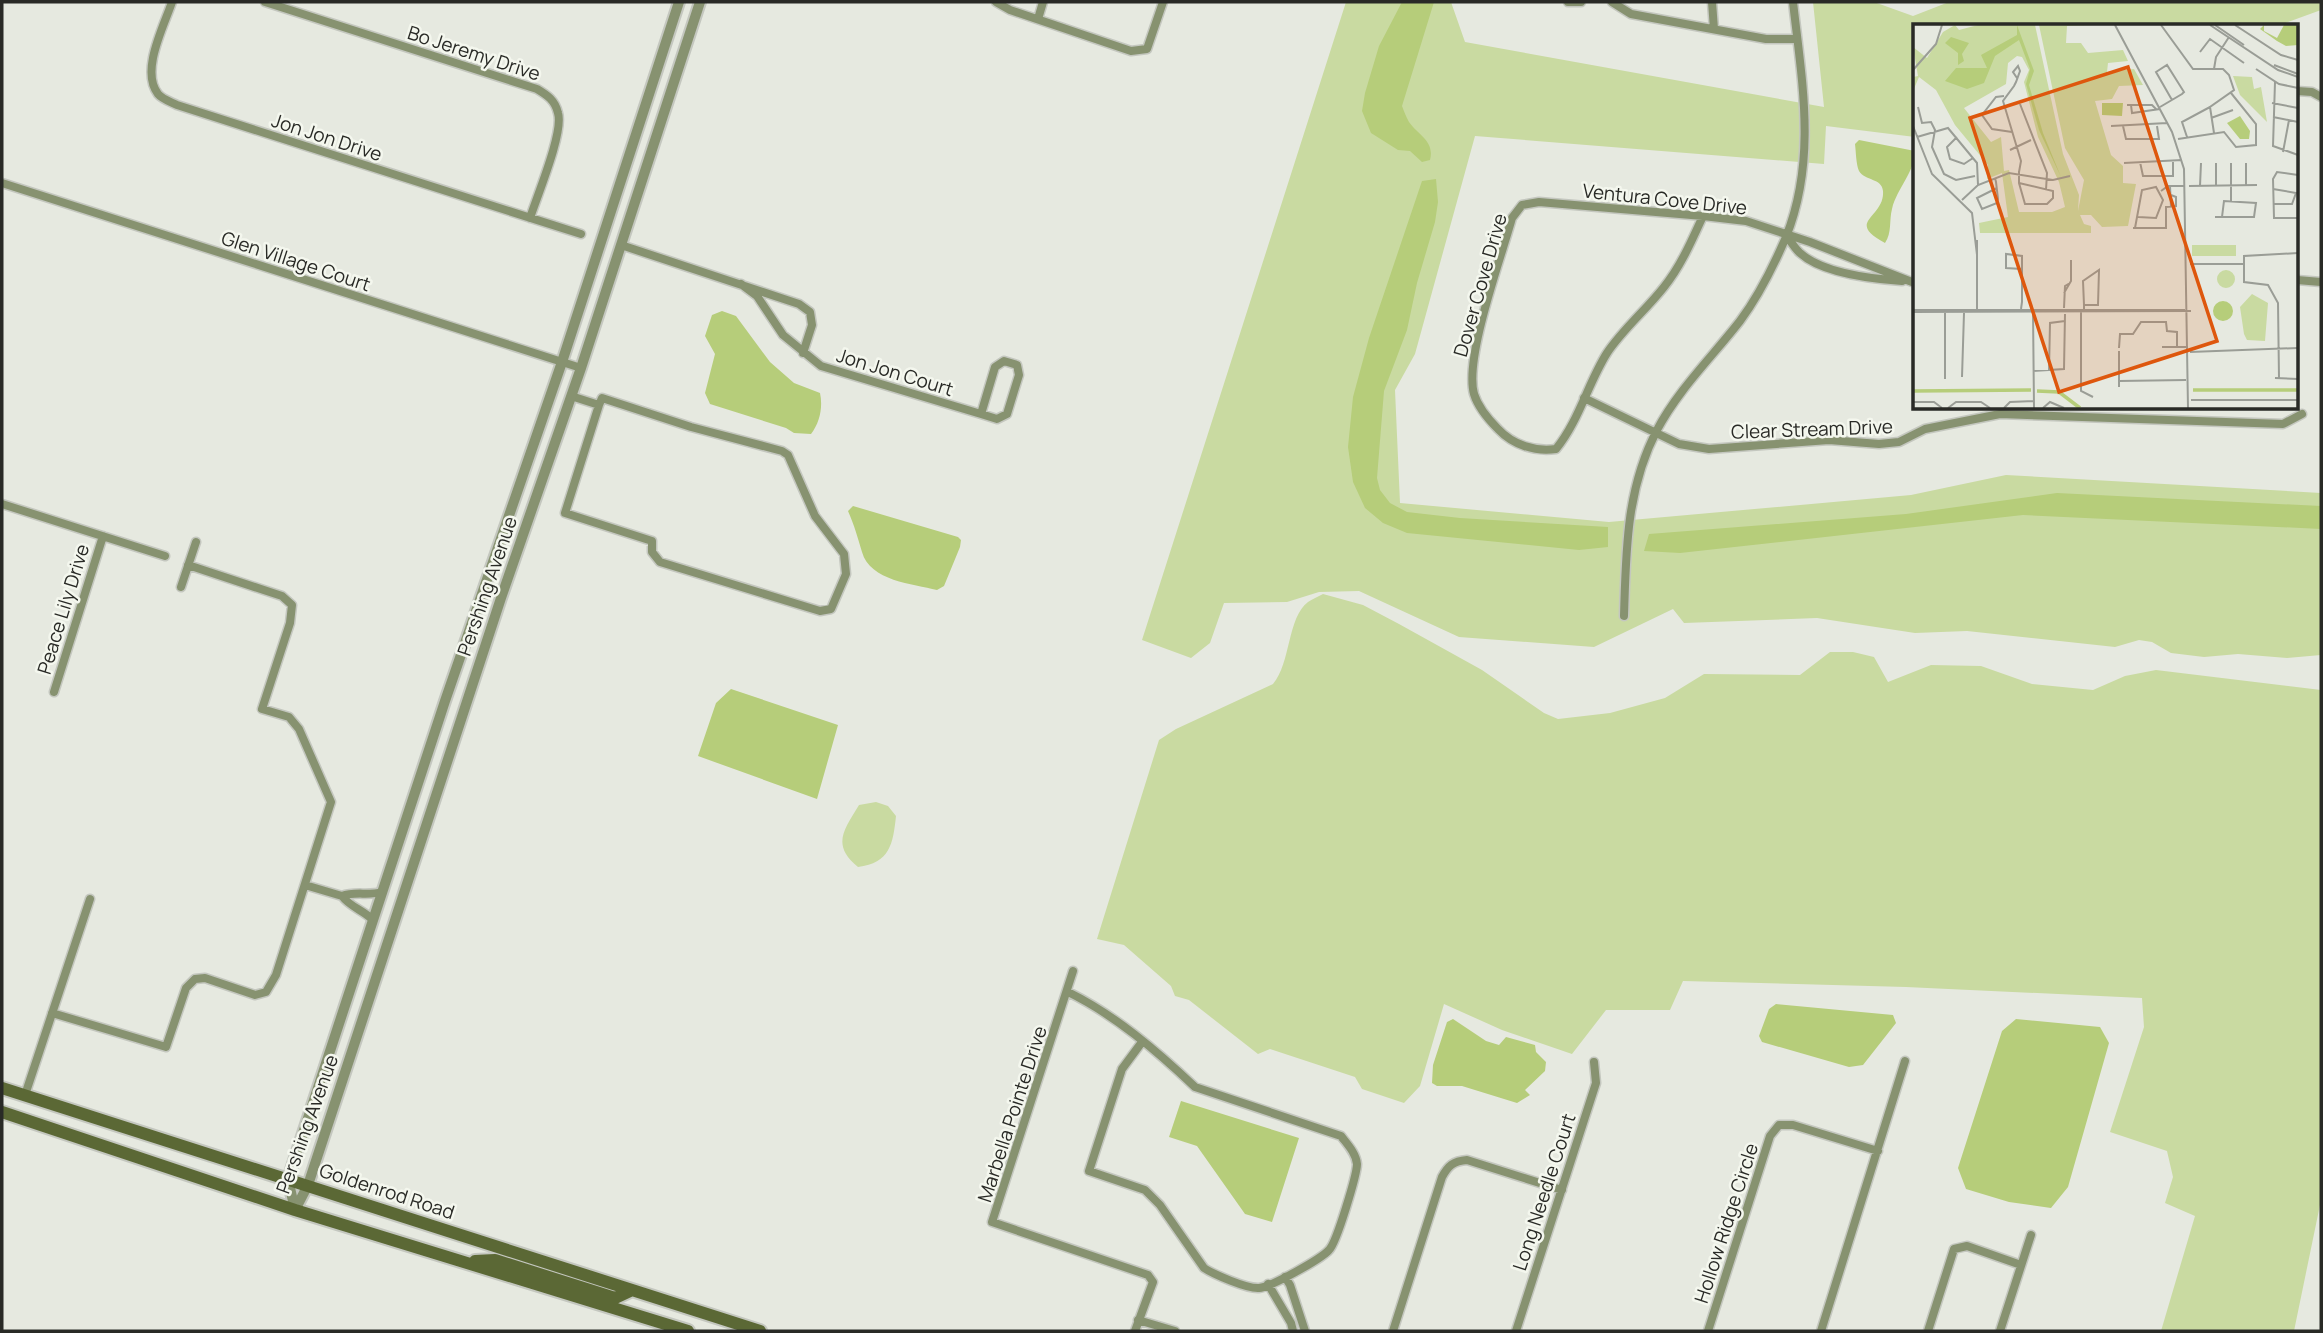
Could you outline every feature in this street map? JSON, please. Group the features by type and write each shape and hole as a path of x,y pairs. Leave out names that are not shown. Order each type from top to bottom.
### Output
{"main road":[{"name":"Goldenrod Road","path":"2,1088 760,1331"},
{"path":"2,1112 295,1210 464,1261 654,1326 688,1331"},
{"path":"464,1261 495,1260 615,1298 632,1290"},
{"path":"654,1326 668,1313 679,1312 738,1331"}],"street":[{"name":"Jon Jon Drive","path":"172,2 151,63 151,79 159,95 177,105 580,234"},
{"name":"Bo Jeremy Drive","path":"265,2 537,89 551,97 559,114 559,130 530,218"},
{"name":"Pershing Avenue","path":"295,1210 288,1179 480,594 562,362 679,2"},
{"path":"996,2 1010,10 1130,51 1147,49 1163,2"},
{"path":"1038,19 1043,2"},
{"path":"1568,2 1581,2"},
{"path":"1612,2 1631,14 1766,39 1797,39"},
{"path":"1712,2 1714,29"},
{"path":"1624,616 1627,531 1636,480 1656,432 1690,380 1742,318 1786,236 1801,180 1807,127 1793,2"},
{"name":"Pershing Avenue","path":"295,1210 308,1185 492,622 581,368 696,3"},
{"path":"2298,91 2312,92 2321,97"},
{"name":"Glen Village Court","path":"2,183 581,368"},
{"name":"Ventura Cove Drive","path":"1539,202 1746,221 1810,242 1913,282"},
{"name":"Dover Cove Drive","path":"1539,202 1522,205 1512,218 1475,351 1471,375 1475,396 1488,419 1504,436 1531,449 1556,449 1565,438 1584,398"},
{"path":"1584,398 1597,370 1616,340 1665,287 1688,250 1703,216"},
{"path":"1786,236 1801,254 1828,267 1867,278 1913,282"},
{"name":"Jon Jon Court","path":"621,245 799,304 810,312 813,325 803,354"},
{"path":"2298,280 2321,282"},
{"name":"Jon Jon Court","path":"741,284 757,296 783,335 821,366 981,414"},
{"path":"1004,361 1017,365 1019,375 1007,414 997,419 981,414 995,367 1004,361"},
{"path":"571,396 599,405"},
{"path":"602,398 788,455 815,516 844,554 846,574 831,609 820,611 660,562 652,552 652,541 565,513 599,405 602,398"},
{"name":"Clear Stream Drive","path":"1584,398 1679,444 1709,449 1829,440 1879,444 1899,442 1925,429 2000,411 2283,424 2302,414"},
{"path":"2,504 165,556"},
{"name":"Peace Lily Drive","path":"54,692 103,536"},
{"path":"181,587 195,541"},
{"path":"52,1013 166,1047 186,988 195,979 205,978 261,995 270,988 331,802 299,729 289,717 262,709 290,623 292,605 282,596 188,565"},
{"path":"305,885 342,896 348,904 359,908 373,920"},
{"path":"342,896 351,892 370,895 382,892"},
{"path":"24,1095 90,899"},
{"name":"Marbella Pointe Drive","path":"1073,971 992,1222 1148,1275 1153,1282 1135,1331"},
{"path":"1068,992 1099,1007 1142,1042 1195,1087 1341,1136 1353,1153 1357,1165 1337,1237 1329,1251 1285,1277 1258,1288 1213,1274 1204,1268 1160,1205 1145,1190 1089,1171 1122,1069 1142,1042"},
{"path":"1821,1331 1905,1061"},
{"name":"Long Needle Court","path":"1516,1331 1597,1083 1594,1062"},
{"name":"Hollow Ridge Circle","path":"1708,1331 1770,1136 1779,1125 1793,1125 1878,1151"},
{"path":"1393,1331 1442,1177 1448,1167 1457,1161 1467,1160 1562,1190"},
{"path":"2000,1331 2031,1235"},
{"path":"1928,1331 1954,1250 1967,1246 2021,1265"},
{"path":"1285,1277 1305,1331"},
{"path":"1268,1284 1293,1331"},
{"path":"1138,1320 1175,1331"}],"shaded area":[{"path":"1346,2 1451,2 1465,42 1824,107 1813,2 1874,2 1913,16 1949,2 2321,2 2321,10 2282,24 1913,24 1913,137 1826,126 1824,164 1475,136 1415,354 1395,390 1400,503 1609,522 1911,495 2006,475 2321,493 2321,655 2287,658 2238,654 2204,657 2171,653 2152,642 2139,640 2115,647 1967,631 1915,633 1817,618 1684,623 1673,609 1594,647 1459,637 1359,591 1319,592 1287,602 1224,603 1210,643 1191,658 1142,640"},
{"path":"1402,2 1434,2 1402,106 1409,122 1430,148 1430,160 1422,162 1410,151 1398,150 1371,133 1362,111 1379,46"},
{"path":"1859,140 1913,151 1912,166 1894,201 1889,235 1885,243 1873,236 1867,224 1882,200 1882,187 1859,171 1855,144"},
{"path":"1436,179 1438,202 1435,222 1417,283 1407,330 1384,391 1377,478 1380,490 1390,503 1407,512 1608,527 1608,547 1579,550 1407,533 1383,523 1365,508 1353,482 1348,447 1353,397 1369,338 1422,181"},
{"path":"722,311 736,316 770,362 794,383 820,393 820,414 811,434 794,433 786,428 710,404 705,393 715,354 705,336 712,315"},
{"path":"2057,493 2321,506 2321,529 2023,515 1680,553 1644,551 1649,534 1906,514"},
{"path":"853,506 958,537 961,540 960,547 944,586 937,590 905,583 874,569 862,552 848,511"},
{"path":"1323,594 1363,605 1399,624 1482,670 1544,713 1558,719 1610,713 1665,698 1704,674 1800,675 1830,652 1853,652 1874,657 1888,682 1931,665 1981,666 2032,684 2093,690 2125,676 2156,670 2321,690 2321,1200 2294,1331 2161,1331 2195,1216 2165,1203 2173,1177 2167,1151 2110,1132 2144,1027 2142,998 1906,987 1683,981 1670,1010 1606,1010 1572,1054 1502,1030 1444,1004 1420,1086 1404,1103 1362,1089 1355,1077 1270,1049 1258,1054 1189,1000 1175,996 1171,986 1124,945 1097,939 1159,740 1176,729 1273,684 1283,665 1292,629 1301,609"},
{"path":"731,689 838,725 817,799 698,756 716,703"},
{"path":"876,802 888,806 896,816 891,843 877,861 858,867 845,852 843,837 859,805"},
{"path":"1776,1004 1893,1015 1896,1023 1863,1065 1849,1067 1762,1042 1759,1036 1769,1009"},
{"path":"1453,1019 1486,1041 1499,1045 1506,1037 1535,1045 1536,1052 1546,1062 1545,1071 1525,1090 1530,1095 1517,1103 1462,1086 1437,1086 1432,1083 1433,1065 1447,1022"},
{"path":"2016,1019 2100,1027 2109,1043 2068,1187 2051,1208 2009,1202 1966,1189 1958,1168 2002,1031"},
{"path":"1181,1101 1299,1138 1272,1222 1245,1214 1197,1146 1169,1137"}]}
